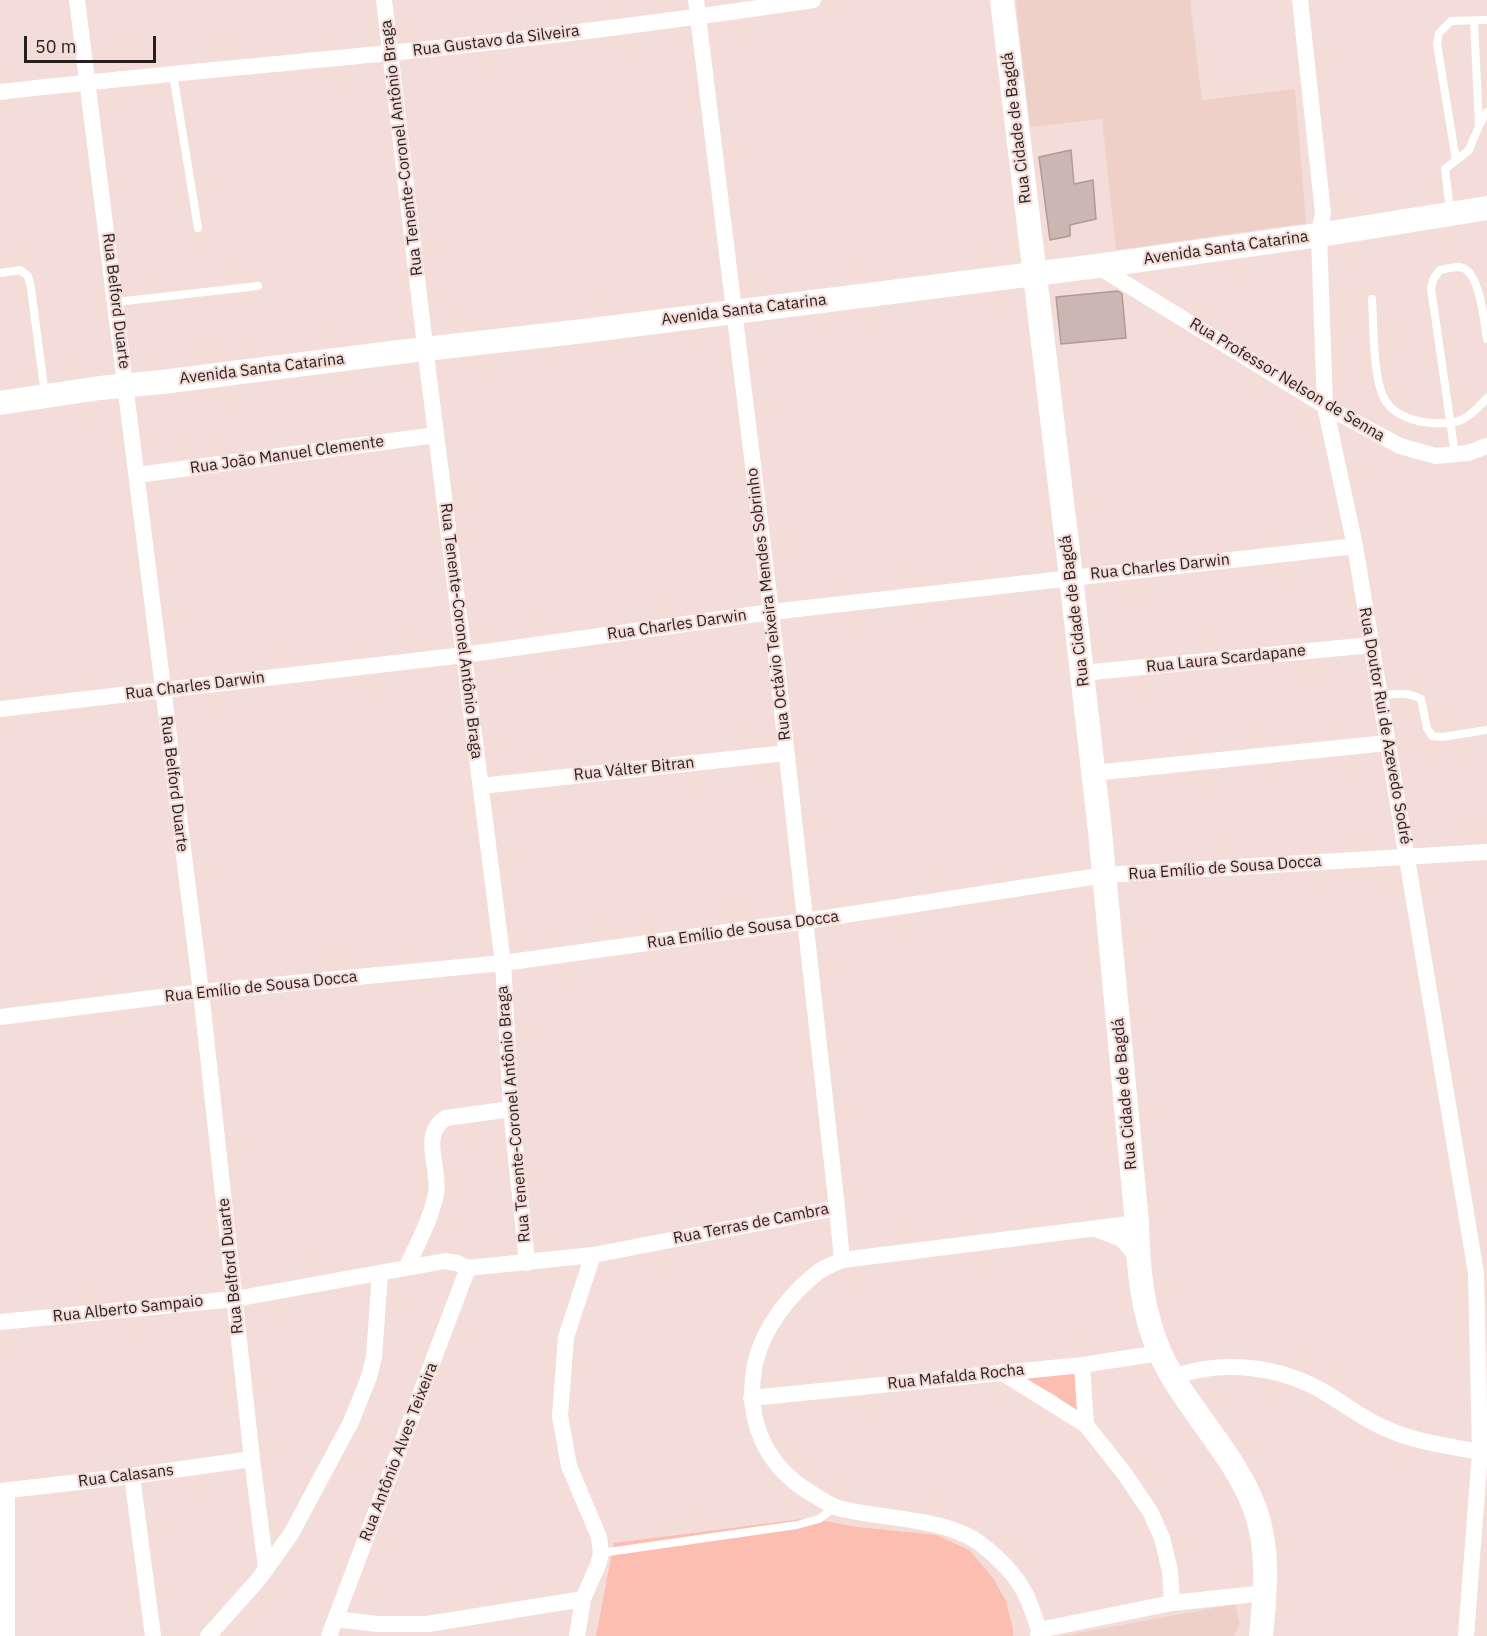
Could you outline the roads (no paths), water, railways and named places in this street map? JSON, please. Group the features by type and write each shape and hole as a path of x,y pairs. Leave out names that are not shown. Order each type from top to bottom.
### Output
{"main road":[{"name":"Rua Cidade de Bagdá","path":"1002,0 1105,875 1137,1223 1138,1257 1144,1300 1160,1353 1173,1377 1244,1486 1255,1509 1264,1546 1265,1593 1261,1636"},
{"name":"Avenida Santa Catarina","path":"0,403 1097,266 1318,235 1487,208"}],"street":[{"name":"Rua Belford Duarte","path":"77,0 201,992 266,1568"},
{"name":"Rua Tenente-Coronel Antônio Braga","path":"384,0 502,963 511,1109 526,1263"},
{"name":"Rua Gustavo da Silveira","path":"0,92 172,73 391,53 697,8 813,0"},
{"name":"Rua Doutor Rui de Azevedo Sodré","path":"1300,0 1323,213 1318,235 1325,406 1355,546 1476,1273 1480,1452 1466,1636"},
{"name":"Rua Octávio Teixeira Mendes Sobrinho","path":"697,8 771,612 837,1208"},
{"name":"Rua Professor Nelson de Senna","path":"1097,266 1325,406 1400,446 1436,456 1455,455 1487,446"},
{"name":"Rua João Manuel Clemente","path":"137,475 436,435"},
{"name":"Rua Charles Darwin","path":"0,709 464,655 771,612 1355,546"},
{"name":"Rua Laura Scardapane","path":"1082,673 1371,645"},
{"path":"1093,772 1386,743"},
{"name":"Rua Válter Bitran","path":"481,786 786,753"},
{"name":"Rua Emílio de Sousa Docca","path":"0,1017 201,992 502,963 806,921 1105,875 1487,852"},
{"path":"406,1268 436,1193 433,1147 434,1133 439,1124 446,1118 511,1109"},
{"name":"Rua Terras de Cambra","path":"468,1268 593,1255 837,1208 842,1260"},
{"path":"1137,1223 842,1260 819,1271 783,1308 761,1347 751,1398 756,1426 774,1463 802,1488 836,1507 948,1528 967,1535 994,1555 1022,1588 1039,1633 1172,1603 1265,1593"},
{"path":"1094,1229 1122,1239 1138,1257"},
{"path":"577,1636 583,1599 598,1565 601,1552 599,1538 569,1466 560,1416 566,1337 593,1255"},
{"name":"Rua Alberto Sampaio","path":"0,1322 235,1299 445,1261 468,1268"},
{"name":"Rua Antônio Alves Teixeira","path":"329,1636 468,1268"},
{"path":"208,1636 246,1593 291,1534 322,1478 360,1400 374,1357 380,1273"},
{"name":"Rua Mafalda Rocha","path":"751,1398 1082,1365 1160,1353"},
{"path":"1082,1365 1086,1425"},
{"path":"1173,1377 1191,1370 1215,1367 1241,1367 1273,1372 1309,1384 1388,1430 1480,1452"},
{"path":"1001,1372 1086,1425 1124,1473 1151,1513 1162,1538 1172,1603"},
{"name":"Rua Calasans","path":"4,1491 132,1476 252,1458"},
{"path":"132,1476 153,1636"},
{"path":"4,1491 7,1636"},
{"path":"336,1619 378,1624 428,1624 583,1599"}],"lane":[{"path":"1456,160 1437,44 1438,33 1451,21 1487,20"},
{"path":"1474,21 1479,126"},
{"path":"172,73 198,228"},
{"path":"1450,214 1445,169 1473,144 1487,112"},
{"path":"1455,455 1431,288 1440,270 1460,267 1469,271 1476,280 1487,339"},
{"path":"0,273 20,270 28,276 45,396"},
{"path":"116,302 258,286"},
{"path":"1371,299 1378,380 1387,403 1399,414 1424,422 1450,424 1468,417 1487,398"},
{"path":"1379,696 1403,693 1413,694 1421,699 1427,728 1432,736 1487,730"},
{"path":"601,1552 798,1525 819,1519 836,1507"}]}
